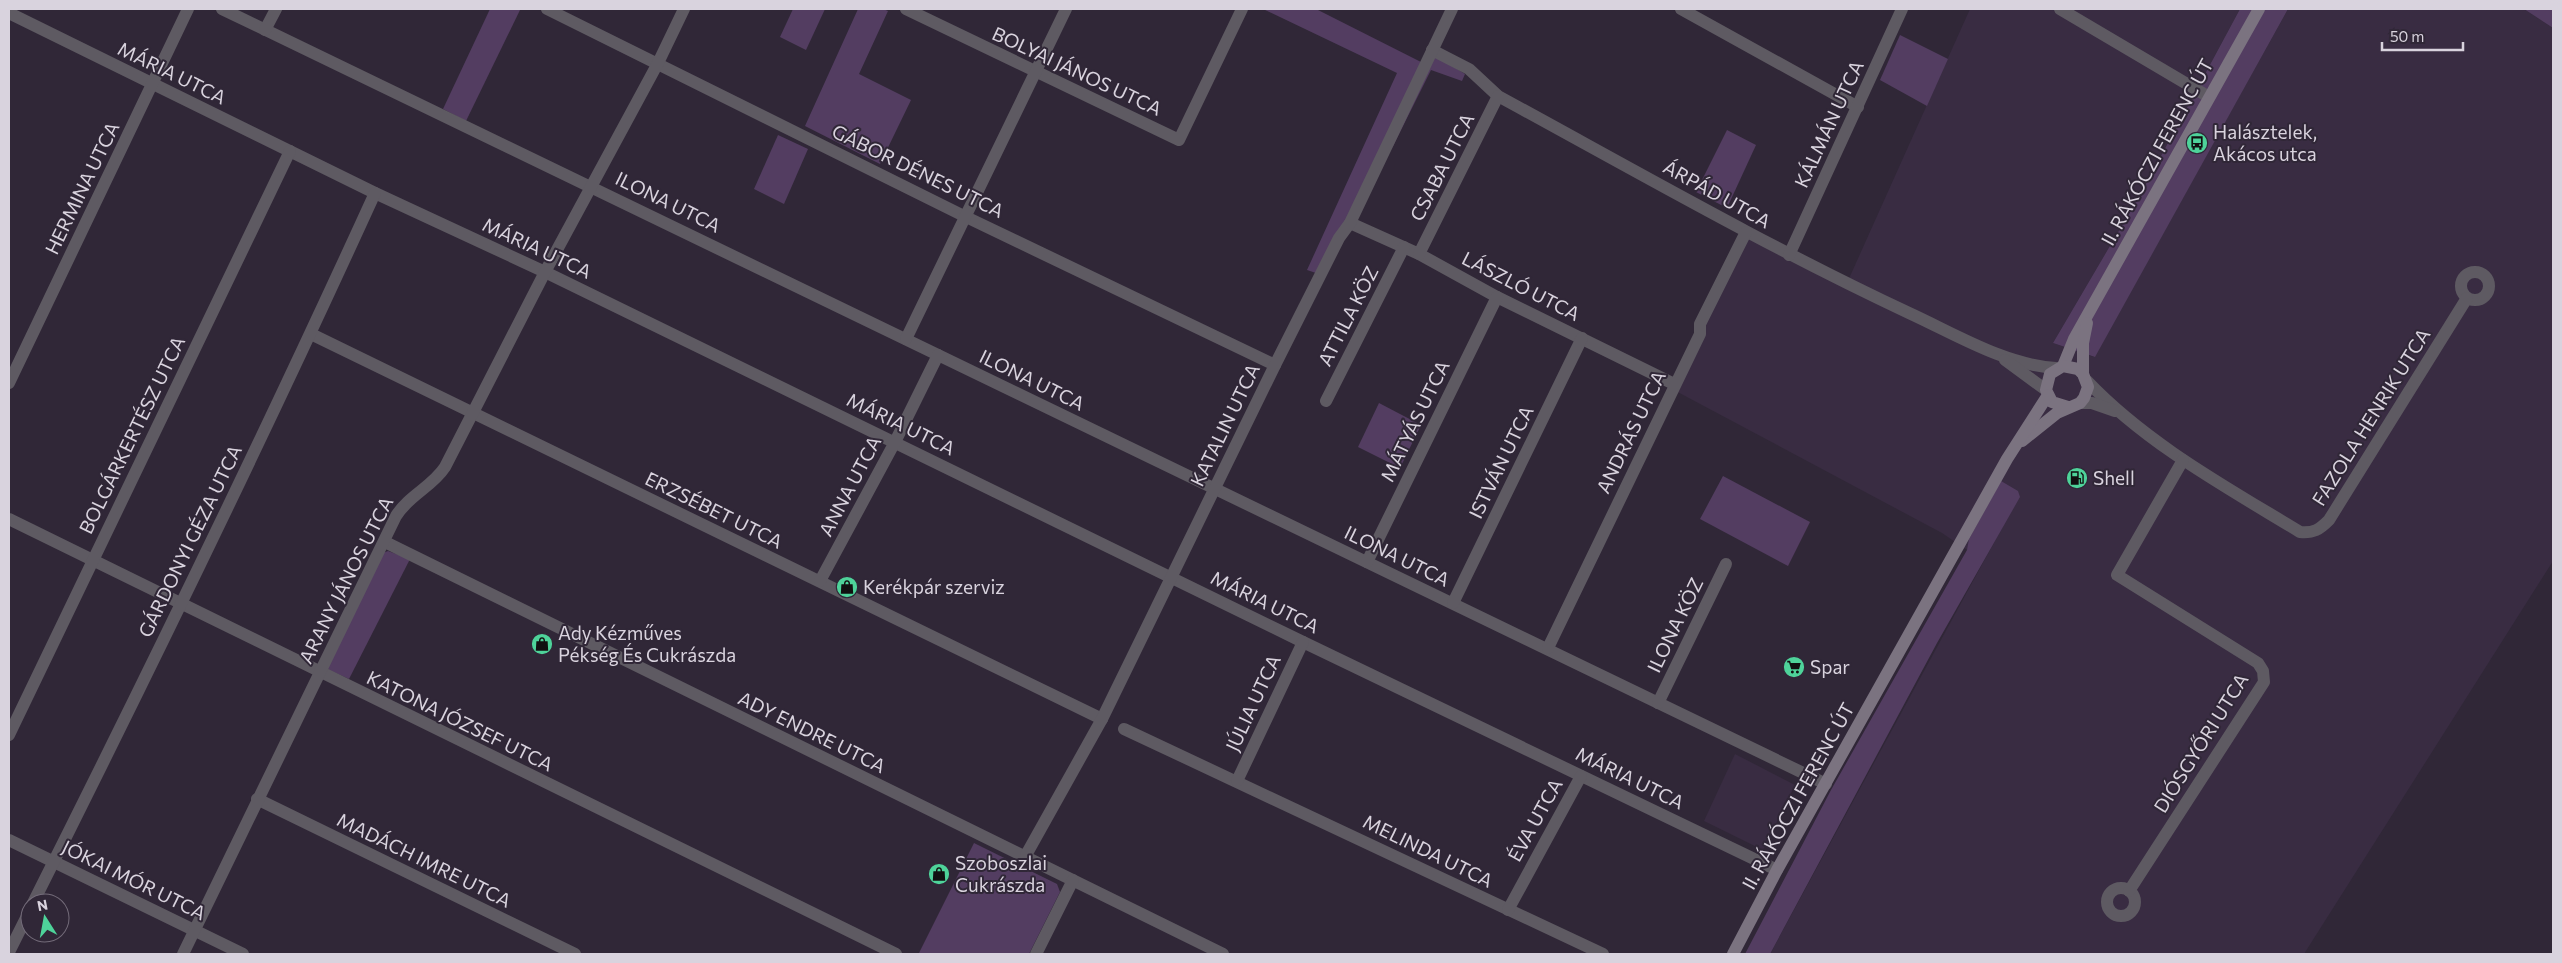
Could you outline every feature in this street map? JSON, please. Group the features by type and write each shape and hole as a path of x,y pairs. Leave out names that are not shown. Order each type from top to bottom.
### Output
{"main road":[{"name":"II. RÁKÓCZI FERENC ÚT","path":"1733,954 1777,870 2014,447 2047,392 2050,374 2060,367 2259,9"},
{"name":"II. RÁKÓCZI FERENC ÚT","path":"2014,447 2032,431 2074,405 2087,393 2083,343 2089,313"},
{"path":"2060,367 2078,369 2085,377"},
{"path":"2047,392 2052,402 2074,405"}],"street":[{"name":"HERMINA UTCA","path":"9,383 188,9"},
{"name":"ILONA UTCA","path":"222,9 590,185 1826,784"},
{"path":"266,30 276,9"},
{"name":"GÁBOR DÉNES UTCA","path":"547,9 964,216 1275,364"},
{"name":"ARANY JÁNOS UTCA","path":"183,954 257,798 403,504 438,478 446,467 590,185 658,63 684,9"},
{"name":"BOLYAI JÁNOS UTCA","path":"906,9 1179,140 1242,9"},
{"path":"906,339 1066,9"},
{"name":"KATALIN UTCA","path":"1026,855 1102,719 1275,364 1340,238 1350,223 1452,9"},
{"path":"1681,9 1858,107"},
{"name":"KÁLMÁN UTCA","path":"1789,255 1902,9"},
{"path":"2060,9 2210,97"},
{"name":"MÁRIA UTCA","path":"9,13 375,193 545,272 1303,642 1777,870"},
{"name":"ÁRPÁD UTCA","path":"1432,50 1469,69 1498,96 1789,255 1995,353 2040,367 2060,367"},
{"name":"CSABA UTCA","path":"1419,254 1498,96"},
{"name":"BOLGÁRKERTÉSZ UTCA","path":"9,735 290,151"},
{"name":"GÁRDONYI GÉZA UTCA","path":"38,893 181,604 311,334 375,193"},
{"name":"LÁSZLÓ UTCA","path":"1350,223 1419,254 1497,297 1674,384"},
{"name":"ANDRÁS UTCA","path":"1548,648 1674,384 1700,334 1700,324 1746,232"},
{"name":"ATTILA KÖZ","path":"1326,401 1404,247"},
{"name":"MÁTYÁS UTCA","path":"1367,562 1497,297"},
{"name":"FAZOLA HENRIK UTCA","path":"2117,411 2183,460 2300,532 2319,530 2329,520 2467,298"},
{"name":"ERZSÉBET UTCA","path":"311,334 1102,719"},
{"name":"ISTVÁN UTCA","path":"1453,603 1582,338"},
{"name":"ÁRPÁD UTCA","path":"1995,353 2047,392"},
{"name":"ANNA UTCA","path":"820,581 895,442 938,355"},
{"path":"2085,377 2117,411"},
{"path":"2074,405 2092,403 2117,411"},
{"name":"DIÓSGYŐRI UTCA","path":"2129,891 2264,682 2263,671 2258,663 2117,575 2183,460"},
{"name":"KATONA JÓZSEF UTCA","path":"9,519 319,673 896,954"},
{"name":"ADY ENDRE UTCA","path":"384,542 967,829 1026,855 1223,954"},
{"name":"ILONA KÖZ","path":"1658,703 1726,564"},
{"name":"JÚLIA UTCA","path":"1237,781 1303,642"},
{"name":"MELINDA UTCA","path":"1124,729 1603,954"},
{"name":"ÉVA UTCA","path":"1508,910 1582,776"},
{"name":"MADÁCH IMRE UTCA","path":"257,798 575,954"},
{"name":"JÓKAI MÓR UTCA","path":"9,840 243,954"},
{"path":"1036,954 1073,880"},
{"path":"9,952 20,930"}],"shaded area":[{"path":"490,9 520,10 466,121 443,109"},
{"path":"793,9 825,9 806,50 780,37"},
{"path":"858,9 883,9 888,11 859,74 911,100 880,164 805,126"},
{"path":"1263,9 1316,9 1421,62 1438,57 1465,74 1462,81 1431,70 1393,146 1316,273 1307,270 1397,73"},
{"path":"1970,9 2240,9 2141,193 2053,343 2094,357 2288,9 2524,9 2553,28 2553,561 2304,954 1770,954 2003,526 1967,550 1942,533 1672,389 1746,232 1847,283"},
{"path":"2240,9 2288,9 2095,357 2053,343 2141,193"},
{"path":"2524,9 2553,9 2553,28"},
{"path":"1900,35 1948,59 1927,106 1880,80"},
{"path":"1727,130 1756,145 1727,208 1696,192"},
{"path":"778,135 808,149 784,204 754,189"},
{"path":"1379,403 1421,425 1400,468 1358,447"},
{"path":"1723,476 1810,522 1788,566 1700,519"},
{"path":"2001,481 2018,491 2020,497 1937,643 1770,954 1745,954 1831,790 1967,550 1969,539"},
{"path":"388,551 410,559 349,679 325,668 383,553"},
{"path":"1735,754 1795,785 1763,850 1704,821"},
{"path":"974,843 1057,884 1060,892 1029,954 919,953"}],"place":[{"name":"Halásztelek, Akácos utca","path":"2197,143"},
{"name":"Shell","path":"2077,478"},
{"name":"Kerékpár szerviz","path":"847,587"},
{"name":"Ady Kézműves Pékség És Cukrászda","path":"542,644"},
{"name":"Spar","path":"1794,667"},
{"name":"Szoboszlai Cukrászda","path":"939,874"}]}
